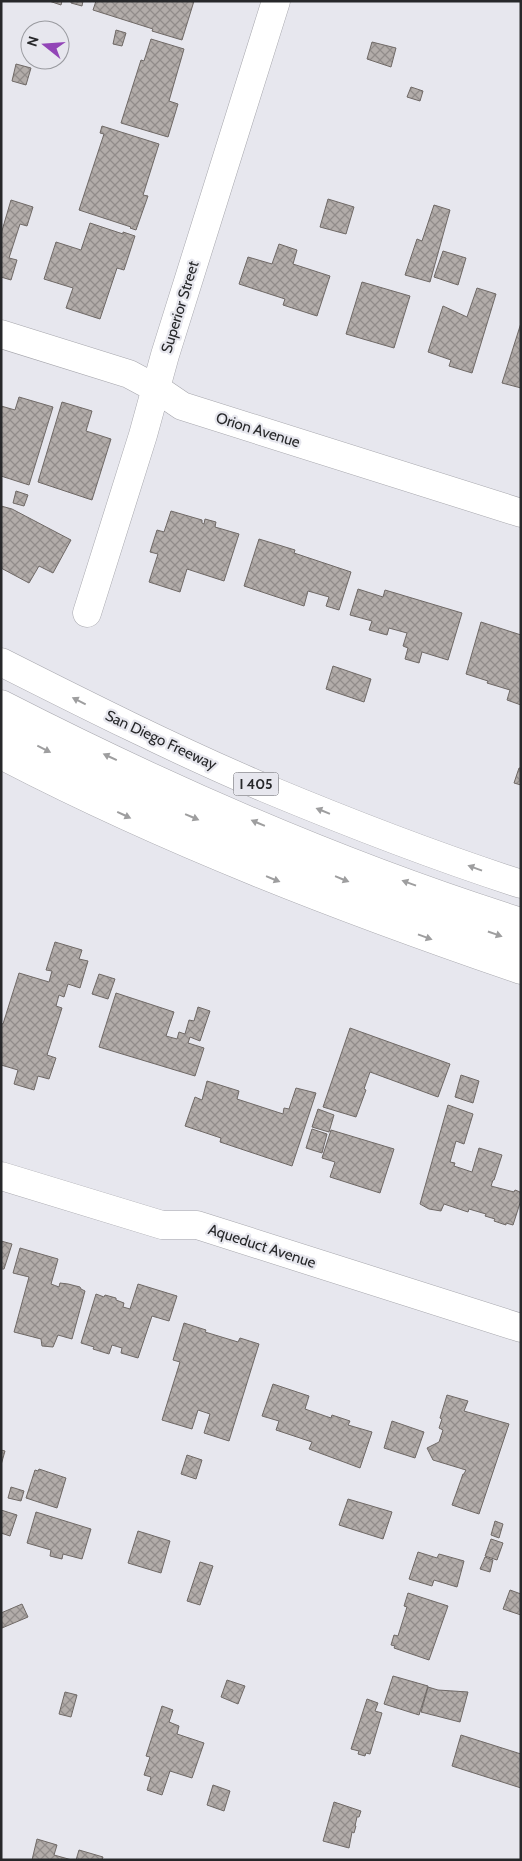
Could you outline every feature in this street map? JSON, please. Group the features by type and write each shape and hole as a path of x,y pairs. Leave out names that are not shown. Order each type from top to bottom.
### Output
{"main road":[{"name":"Superior Street","path":"86,613 276,1"},
{"name":"Orion Avenue","path":"1,334 128,374 157,389 182,406 521,513"},
{"name":"San Diego Freeway","path":"1,662 101,712 264,787 343,820 521,884"},
{"path":"1,704 191,795 318,849 521,922"},
{"path":"1,726 45,749 173,809 289,858 392,899 521,943"},
{"path":"1,755 121,814 234,864 424,937 521,970"},
{"name":"Aqueduct Avenue","path":"1,1176 162,1225 197,1225 521,1328"}],"building":[{"path":"49,1 62,1 61,5"},
{"path":"71,1 83,1 82,6 71,3"},
{"path":"96,1 194,1 182,40 93,10"},
{"path":"116,30 126,33 122,46 113,44"},
{"path":"151,39 184,49 169,101 178,104 168,137 121,123 141,60 144,61"},
{"path":"372,42 396,48 391,67 367,59"},
{"path":"16,64 20,65 20,70 30,70 26,85 12,81"},
{"path":"411,87 423,91 420,101 407,97"},
{"path":"102,126 159,144 143,195 148,196 136,230 79,210 104,134 100,133"},
{"path":"328,199 354,207 346,234 320,227"},
{"path":"11,200 33,207 27,226 20,224 9,258 17,260 11,280 1,277 1,234"},
{"path":"434,205 450,210 430,282 405,275 417,239 422,241"},
{"path":"90,223 135,236 124,270 117,268 100,319 66,308 73,288 44,279 56,242 81,250"},
{"path":"279,244 297,250 293,264 330,276 317,316 283,305 285,299 239,284 248,257 272,264"},
{"path":"443,251 466,258 458,285 434,277"},
{"path":"362,282 410,296 394,348 346,334"},
{"path":"477,288 496,294 472,373 449,366 451,360 428,352 443,306 467,317"},
{"path":"521,323 521,388 502,383"},
{"path":"19,397 53,407 29,485 1,476 1,406 15,410"},
{"path":"62,402 92,411 86,431 111,439 92,500 38,482"},
{"path":"16,491 28,495 24,506 13,503"},
{"path":"1,506 12,509 71,540 53,573 39,566 29,583 1,568"},
{"path":"171,511 202,520 204,524 205,519 216,522 215,527 239,534 224,581 187,569 180,592 149,582 158,554 150,552 157,530 164,532"},
{"path":"259,539 295,550 294,553 351,572 339,610 326,606 329,597 308,591 304,606 244,586"},
{"path":"358,589 383,597 385,590 462,613 448,660 422,652 419,663 405,659 408,648 403,646 407,633 389,628 387,635 369,630 372,621 350,615"},
{"path":"481,622 521,635 521,705 507,700 510,690 466,674"},
{"path":"333,666 371,679 364,702 326,689"},
{"path":"519,768 521,768 521,785 514,783"},
{"path":"55,942 82,950 79,959 88,961 80,988 68,984 64,997 59,995 56,1006 62,1008 47,1055 56,1058 49,1079 38,1076 34,1090 14,1084 18,1070 1,1065 1,1023 3,1024 19,973 49,982 52,971 46,970"},
{"path":"99,974 115,979 108,999 92,994"},
{"path":"116,993 174,1012 166,1036 177,1039 179,1032 185,1034 189,1020 194,1021 198,1007 210,1011 200,1041 190,1037 188,1043 204,1048 195,1076 99,1047"},
{"path":"350,1028 450,1064 438,1097 370,1072 364,1089 366,1090 356,1117 323,1107"},
{"path":"461,1075 479,1081 473,1103 455,1097"},
{"path":"207,1081 239,1091 237,1099 283,1114 284,1108 289,1109 296,1088 316,1093 292,1166 220,1142 221,1138 185,1126 195,1097 202,1100"},
{"path":"448,1105 473,1114 464,1144 456,1141 450,1162 455,1163 454,1166 472,1172 479,1148 502,1155 491,1186 520,1192 521,1200 513,1225 494,1221 495,1219 485,1216 486,1214 469,1209 468,1212 444,1204 441,1211 429,1209 420,1204"},
{"path":"318,1109 334,1115 329,1132 312,1127"},
{"path":"312,1129 327,1134 322,1153 306,1148"},
{"path":"331,1130 394,1149 380,1193 330,1177 335,1162 322,1158"},
{"path":"1,1241 12,1244 4,1269 1,1269"},
{"path":"20,1248 58,1259 51,1284 59,1287 60,1283 68,1284 80,1287 85,1291 72,1339 58,1335 53,1347 42,1346 41,1339 14,1332 29,1277 13,1273"},
{"path":"138,1284 177,1296 169,1321 152,1316 138,1358 121,1353 122,1348 112,1345 109,1354 81,1343 96,1294 116,1298 116,1300 124,1303 123,1307 130,1309"},
{"path":"184,1323 206,1330 205,1332 238,1342 240,1338 259,1344 229,1441 204,1433 210,1414 198,1410 192,1429 162,1420 180,1362 173,1360"},
{"path":"273,1384 309,1396 305,1409 331,1418 332,1415 350,1421 348,1425 372,1432 360,1468 309,1449 312,1442 276,1430 279,1421 262,1416"},
{"path":"447,1395 468,1401 464,1411 509,1424 479,1514 452,1505 466,1470 433,1460 427,1448 439,1442 443,1430 439,1428 442,1419 440,1418"},
{"path":"392,1421 424,1432 415,1458 384,1448"},
{"path":"1,1450 5,1451 1,1465"},
{"path":"187,1455 202,1460 196,1479 181,1474"},
{"path":"39,1469 66,1478 57,1508 26,1498 35,1470 38,1471"},
{"path":"11,1487 24,1491 21,1501 8,1498"},
{"path":"348,1499 392,1512 383,1539 339,1525"},
{"path":"1,1510 17,1515 10,1536 1,1533"},
{"path":"36,1512 91,1529 82,1559 63,1554 62,1559 50,1556 51,1550 27,1543"},
{"path":"495,1521 503,1524 499,1538 491,1535"},
{"path":"138,1531 170,1541 161,1573 128,1563"},
{"path":"491,1539 503,1543 497,1560 485,1556"},
{"path":"418,1552 437,1558 439,1554 464,1561 457,1587 434,1580 432,1586 409,1579"},
{"path":"485,1557 493,1560 490,1572 480,1569"},
{"path":"200,1562 213,1566 200,1605 187,1601"},
{"path":"510,1590 521,1594 521,1615 503,1609"},
{"path":"408,1593 448,1606 429,1660 394,1648 395,1646 391,1645 394,1635 398,1636 407,1607 404,1606"},
{"path":"22,1604 28,1617 2,1628 1,1613"},
{"path":"393,1676 428,1686 419,1715 384,1704"},
{"path":"227,1680 245,1686 238,1704 221,1697"},
{"path":"428,1687 438,1690 468,1692 460,1722 421,1712"},
{"path":"65,1692 77,1695 71,1717 59,1714"},
{"path":"367,1699 378,1703 375,1711 382,1713 370,1754 366,1753 365,1756 358,1754 359,1751 351,1749"},
{"path":"162,1706 173,1710 169,1722 179,1726 177,1734 204,1743 192,1778 170,1771 162,1795 147,1790 151,1777 144,1775 150,1757 146,1756"},
{"path":"461,1735 521,1754 521,1788 452,1766"},
{"path":"213,1785 230,1791 224,1811 207,1805"},
{"path":"334,1802 361,1811 359,1817 357,1817 354,1833 352,1832 349,1848 323,1841"},
{"path":"37,1839 57,1845 54,1855 72,1860 32,1860"},
{"path":"79,1850 103,1857 102,1860 76,1860"}]}
